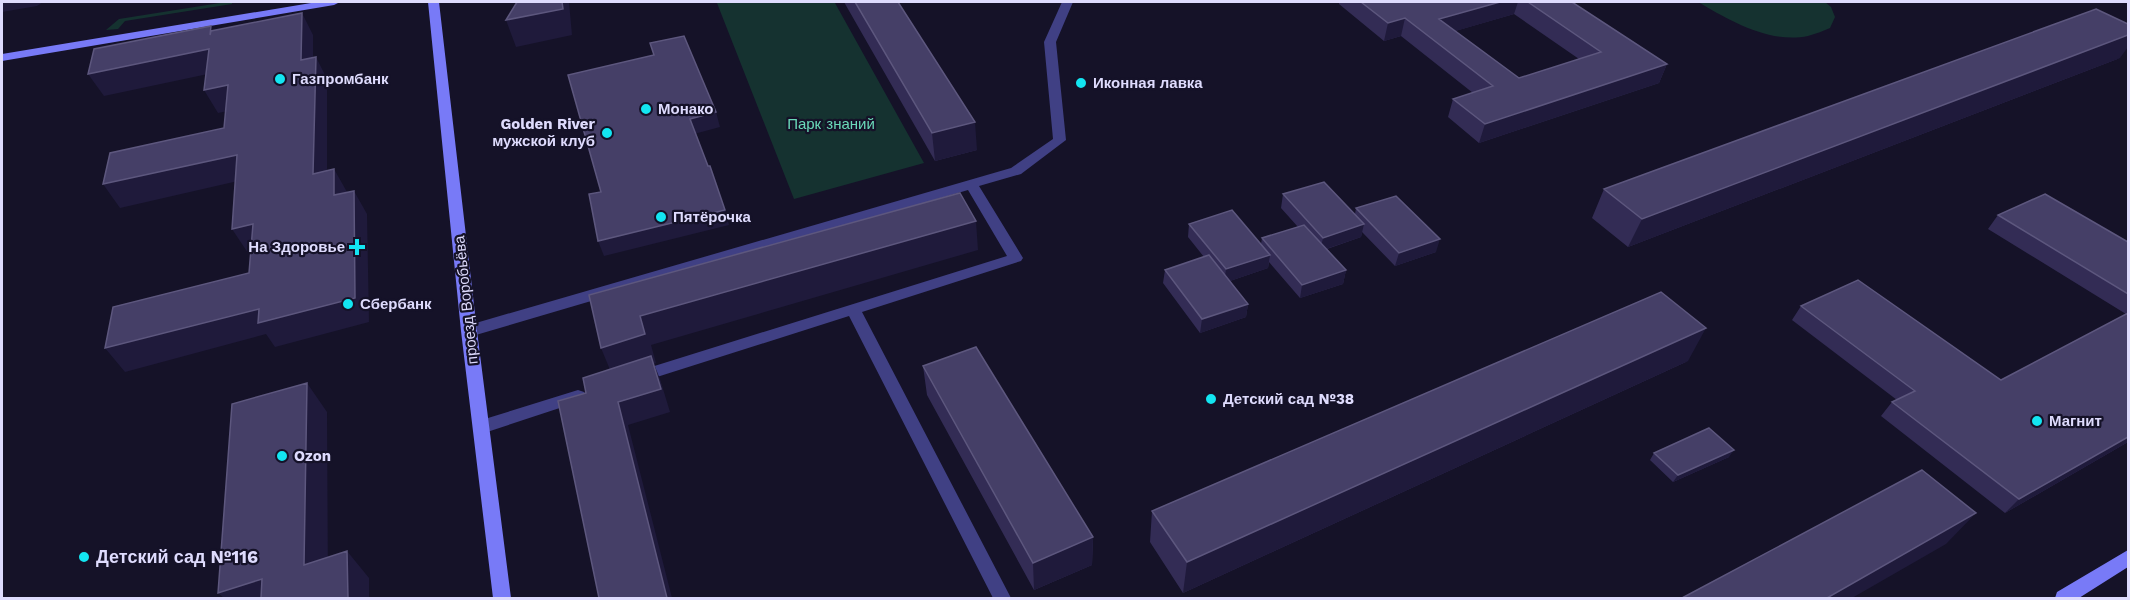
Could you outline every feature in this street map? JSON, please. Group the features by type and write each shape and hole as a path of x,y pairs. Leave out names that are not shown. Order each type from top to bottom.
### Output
{"main road":[{"path":"2,58 334,2"},
{"name":"проезд Воробьёва","path":"433,2 469,331 502,598"},
{"path":"2064,598 2128,558"}],"street":[{"path":"469,331 1016,171 1060,140 1050,42 1067,2"},
{"path":"627,381 1016,258 971,184"},
{"path":"853,310 1002,598"},
{"path":"481,427 594,391"}],"green space":[{"path":"232,2 232,4 125,21 118,29 106,30 119,19"},
{"path":"1698,2 1825,2 1831,7 1835,17 1830,28 1808,36 1779,37 1736,23"},
{"name":"Парк знаний","path":"717,3 835,3 924,163 794,199"}],"building":[{"path":"517,2 562,2 563,9 506,20"},
{"path":"855,2 898,2 975,122 932,133"},
{"path":"1361,2 1500,2 1439,19 1519,78 1601,52 1528,2 1572,2 1667,64 1485,124 1453,99 1493,86 1405,18 1388,23"},
{"path":"2096,9 2128,24 2128,35 1642,219 1604,189"},
{"path":"302,13 301,60 316,57 313,174 334,169 334,195 354,191 355,298 258,323 259,309 105,348 113,307 249,273 253,224 232,229 237,155 103,184 110,153 224,128 228,85 204,90 209,49 88,74 94,49 211,26 210,35 211,31"},
{"path":"684,36 716,112 690,119 725,210 598,241 589,194 601,192 568,75 654,55 650,43"},
{"path":"1324,182 1364,224 1323,238 1283,194"},
{"path":"960,193 976,221 640,316 645,334 601,348 589,295"},
{"path":"2045,194 2128,242 2128,294 1998,215"},
{"path":"1396,196 1440,239 1399,253 1356,208"},
{"path":"1232,210 1270,255 1226,269 1189,224"},
{"path":"1304,225 1346,270 1302,285 1262,238"},
{"path":"1209,255 1248,304 1202,319 1165,270"},
{"path":"1858,280 2001,380 2128,313 2128,437 2019,499 1892,402 1915,391 1801,306"},
{"path":"1661,292 1706,328 1187,562 1152,511"},
{"path":"976,347 1093,537 1033,563 923,366"},
{"path":"651,356 661,389 618,402 667,598 599,598 558,401 586,393 583,378"},
{"path":"307,383 304,565 347,551 348,598 261,598 262,579 218,593 232,404"},
{"path":"1709,428 1734,450 1678,475 1654,453"},
{"path":"1922,470 1976,513 1827,598 1682,598"}],"place":[{"name":"Газпромбанк","path":"280,79"},
{"name":"Иконная лавка","path":"1081,83"},
{"name":"Монако","path":"646,109"},
{"name":"Golden River мужской клуб","path":"607,133"},
{"name":"Пятёрочка","path":"661,217"},
{"name":"На Здоровье","path":"357,247"},
{"name":"Сбербанк","path":"348,304"},
{"name":"Детский сад №38","path":"1211,399"},
{"name":"Магнит","path":"2037,421"},
{"name":"Ozon","path":"282,456"},
{"name":"Детский сад №116","path":"84,557"}]}
